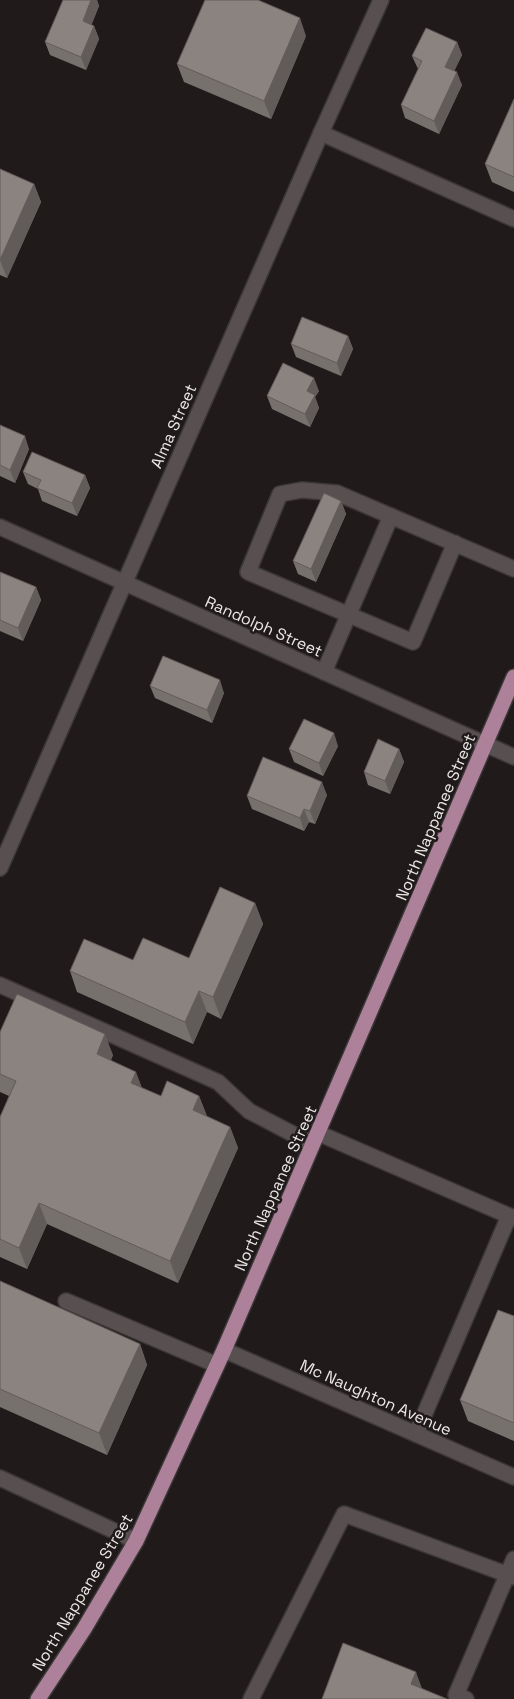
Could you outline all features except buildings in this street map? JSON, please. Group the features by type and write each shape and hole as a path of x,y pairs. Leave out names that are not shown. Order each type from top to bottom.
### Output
{"main road":[{"name":"North Nappanee Street","path":"38,1699 84,1629 136,1541 224,1350 514,677"}],"street":[{"name":"Alma Street","path":"0,868 320,133 381,0"},
{"path":"320,133 514,219"},
{"path":"455,543 413,642 248,572 280,494 302,490 337,493 455,543 514,569"},
{"path":"324,672 391,516"},
{"name":"Randolph Street","path":"0,527 514,757"},
{"path":"0,985 218,1082 249,1111 512,1217 416,1434"},
{"path":"66,1301 216,1365"},
{"name":"Mc Naughton Avenue","path":"224,1350 514,1477"},
{"path":"0,1478 136,1541"},
{"path":"251,1699 344,1514 510,1576"},
{"path":"461,1697 510,1576 514,1559"}]}
